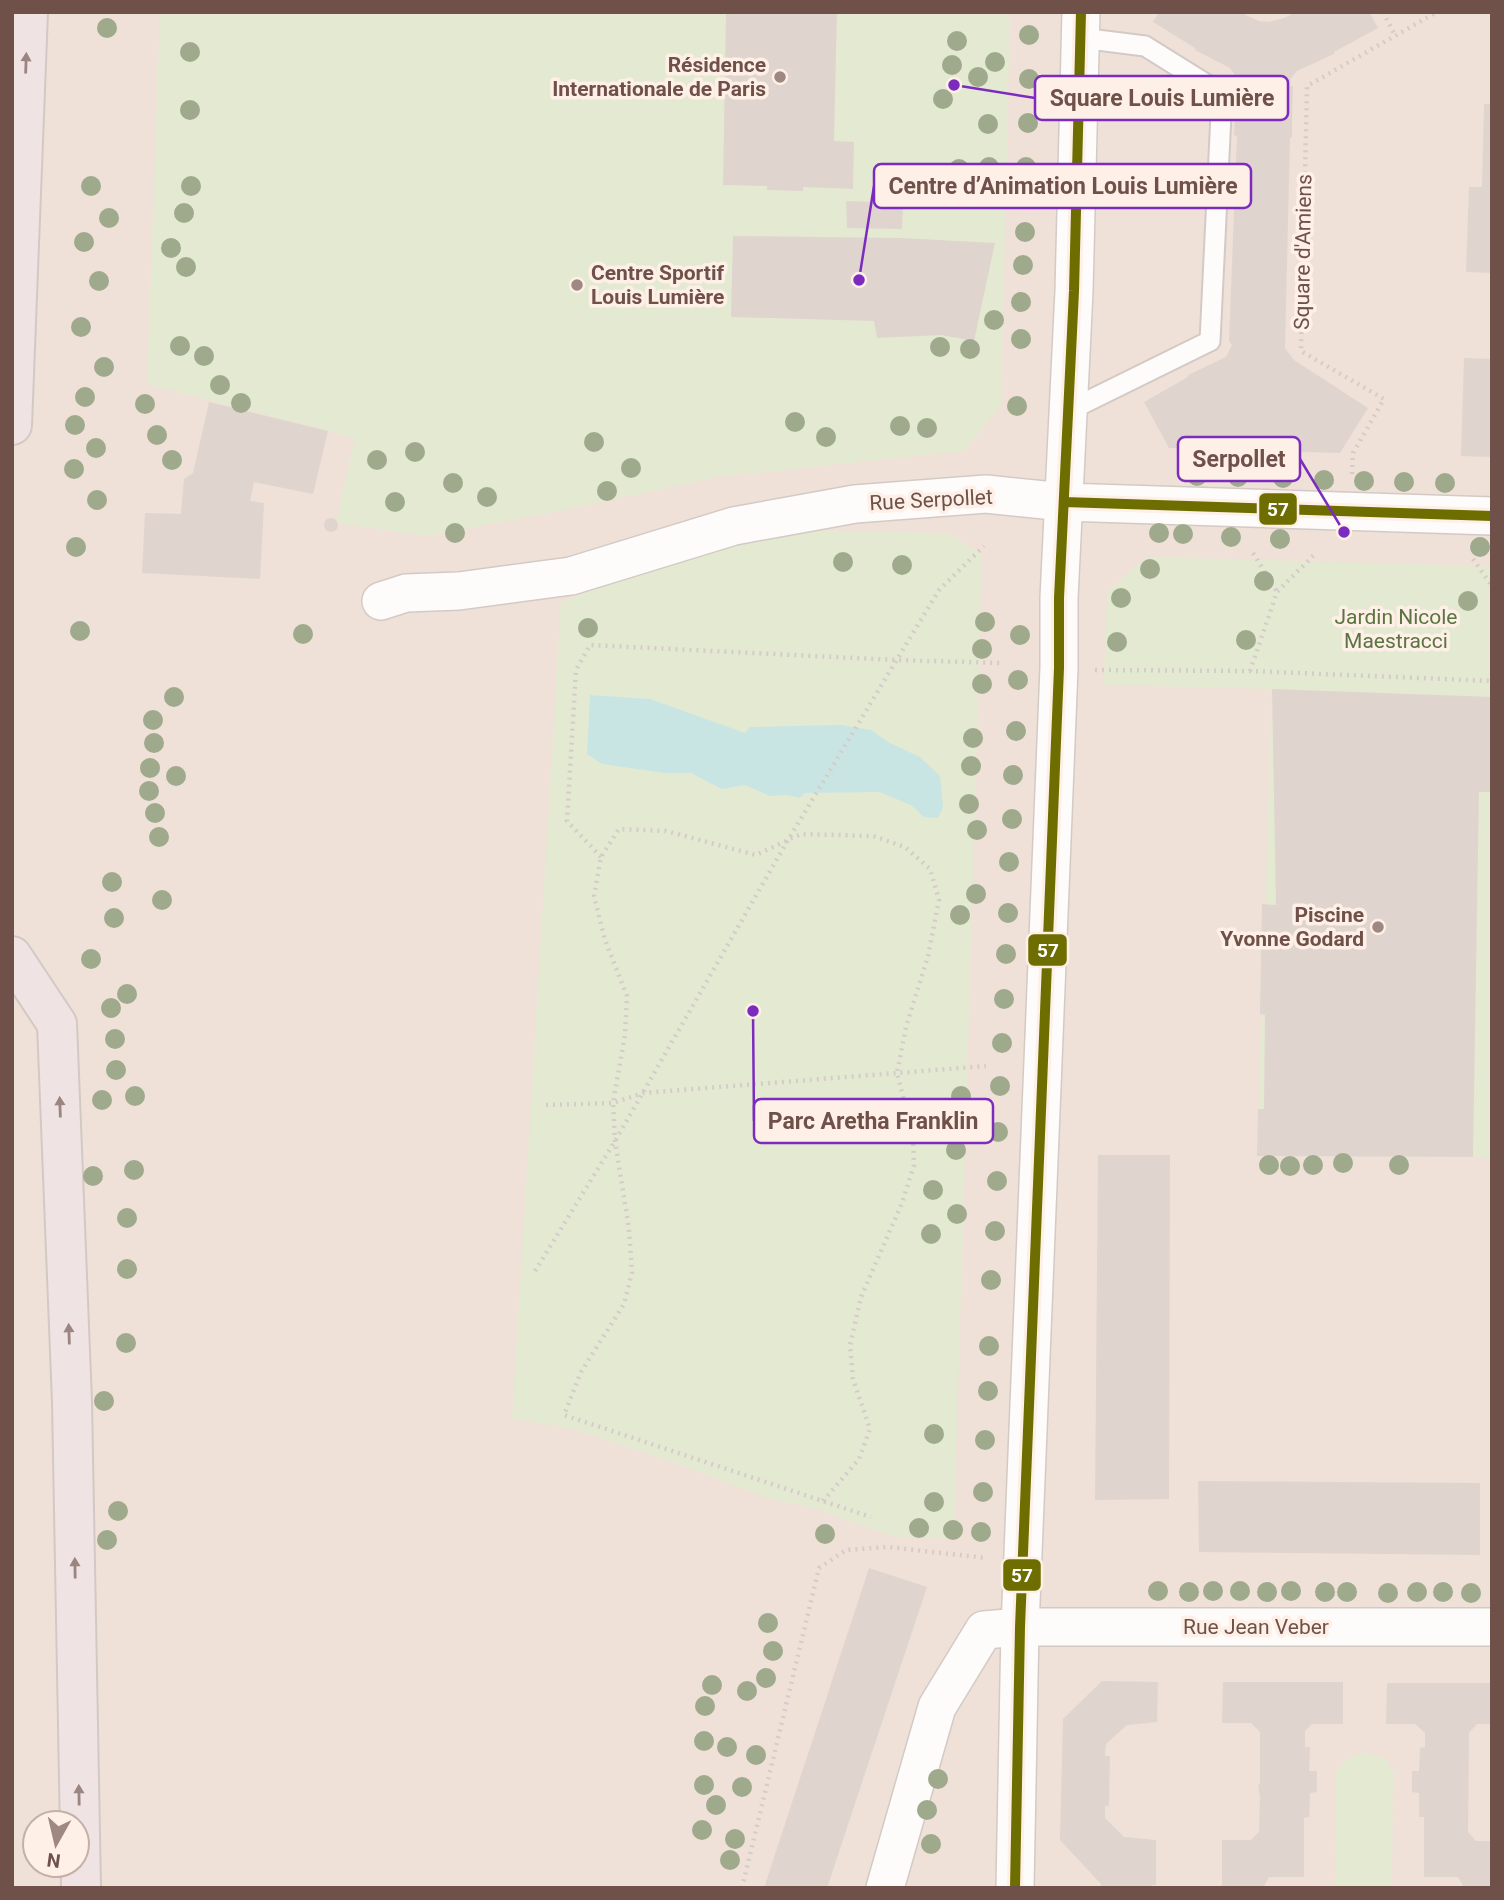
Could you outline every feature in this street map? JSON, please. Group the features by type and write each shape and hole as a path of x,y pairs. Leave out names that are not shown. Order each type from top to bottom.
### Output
{"highway":[{"path":"12,425 28,12"},
{"path":"12,956 57,1024 72,1402 81,1888"}],"street":[{"path":"1015,1888 1020,1627 1081,25"},
{"name":"Rue Serpollet","path":"381,601 406,593 459,592 571,576 734,526 855,504 986,494 1063,502 1492,516"},
{"name":"Rue Jean Veber","path":"885,1888 937,1707 984,1630 1020,1627 1492,1628"}],"lane":[{"path":"1068,411 1210,341 1222,94 1145,46 1081,25"}],"path":[{"path":"1382,12 1395,35"},
{"name":"Square d'Amiens","path":"1352,510 1353,453 1384,399 1301,352 1307,86 1437,12"},
{"path":"535,1272 615,1141 788,840 939,590 984,546"},
{"path":"1253,553 1277,592"},
{"path":"1250,671 1277,592 1314,555"},
{"path":"1473,559 1492,586"},
{"path":"601,857 567,821 576,670 590,645 1002,663"},
{"path":"1094,670 1250,671 1492,681"},
{"path":"823,1501 859,1459 870,1429 853,1379 850,1345 861,1297 902,1203 915,1165 913,1136 897,1073 906,1027 928,956 939,900 930,869 905,847 873,836 802,834 756,855 666,831 619,829 601,857 594,896 605,940 627,996 625,1035 613,1103 615,1141 629,1229 632,1273 624,1304 581,1372 564,1415 823,1501 872,1517"},
{"path":"545,1105 613,1103 643,1093 986,1066"},
{"path":"742,1888 819,1568 846,1549 888,1547 986,1558"}],"shaded area":[{"path":"12,12 1492,12 1492,1888 12,1888"}],"green space":[{"name":"Centre Sportif Louis Lumière","path":"160,12 1010,12 1001,405 964,451 717,477 428,536 336,523 355,438 147,384"},
{"path":"795,530 949,533 982,555 954,1538 894,1537 817,1509 771,1499 664,1459 569,1428 512,1419 561,602 648,568"},
{"name":"Piscine Yvonne Godard","path":"1147,557 1492,566 1492,1157 1257,1156 1272,689 1104,685 1107,592"},
{"path":"1365,1752 1385,1759 1393,1770 1392,1888 1335,1888 1336,1771 1351,1756"}],"water":[{"path":"590,695 650,699 745,733 750,727 841,725 871,730 890,743 920,757 940,776 943,807 938,818 924,817 911,805 879,792 804,793 800,798 787,795 770,796 745,785 722,789 691,773 665,773 602,764 587,754"}],"building":[{"name":"Résidence Internationale de Paris","path":"726,12 837,12 834,141 854,142 853,189 803,187 803,191 767,190 767,186 723,185"},
{"path":"1159,12 1239,12 1259,21 1269,22 1296,12 1369,12 1378,28 1334,54 1297,71 1291,78 1290,86 1293,86 1285,348 1294,360 1368,408 1340,453 1169,448 1144,402 1188,375 1226,357 1232,345 1229,341 1238,79 1230,68 1195,50 1153,22"},
{"path":"1484,104 1492,104 1492,273 1466,272 1469,187 1482,187"},
{"path":"846,201 903,203 902,229 847,228"},
{"path":"733,236 901,238 995,243 974,341 941,335 877,338 874,321 731,317"},
{"path":"1464,358 1492,359 1492,457 1461,456"},
{"path":"209,402 328,431 313,494 254,482 250,501 264,503 260,579 142,573 145,513 181,514 184,479 193,473"},
{"path":"328,518 334,518 338,525 334,532 328,532 324,528 324,522"},
{"name":"Piscine Yvonne Godard","path":"1272,689 1492,697 1492,792 1479,792 1473,1157 1257,1156 1258,1109 1264,1109 1265,1015 1260,1014 1262,904 1276,905"},
{"path":"1098,1155 1170,1155 1169,1499 1095,1500"},
{"path":"1198,1481 1480,1483 1480,1555 1199,1552"},
{"path":"869,1568 927,1587 827,1888 764,1888"},
{"path":"1102,1681 1158,1682 1157,1722 1127,1725 1106,1744 1105,1756 1110,1756 1109,1806 1105,1806 1105,1818 1124,1837 1156,1840 1156,1885 1152,1885 1152,1888 1101,1888 1101,1884 1060,1840 1063,1719"},
{"path":"1223,1682 1343,1682 1343,1724 1312,1724 1305,1731 1305,1747 1310,1747 1309,1771 1317,1771 1317,1792 1310,1793 1309,1817 1304,1818 1304,1877 1269,1877 1263,1888 1222,1888 1222,1840 1251,1840 1259,1832 1260,1797 1260,1732 1251,1723 1222,1723"},
{"path":"1387,1683 1492,1683 1492,1724 1477,1724 1469,1733 1468,1832 1476,1841 1492,1841 1492,1888 1464,1888 1458,1877 1424,1877 1424,1817 1419,1817 1419,1793 1412,1792 1412,1771 1419,1771 1420,1748 1425,1747 1425,1733 1415,1724 1386,1724"}],"transit line":[{"name":"57","path":"1015,1888 1020,1627 1059,668 1059,598 1074,291 1081,12"},
{"name":"57","path":"1064,502 1492,516"}],"place":[{"name":"Résidence Internationale de Paris","path":"780,77"},
{"name":"Square Louis Lumière","path":"954,85"},
{"name":"Centre d’Animation Louis Lumière","path":"859,280"},
{"name":"Centre Sportif Louis Lumière","path":"577,285"},
{"name":"Serpollet","path":"1344,532"},
{"name":"Piscine Yvonne Godard","path":"1378,927"},
{"name":"Parc Aretha Franklin","path":"753,1011"}],"park label":[{"name":"Jardin Nicole Maestracci","path":"1396,629"}]}
